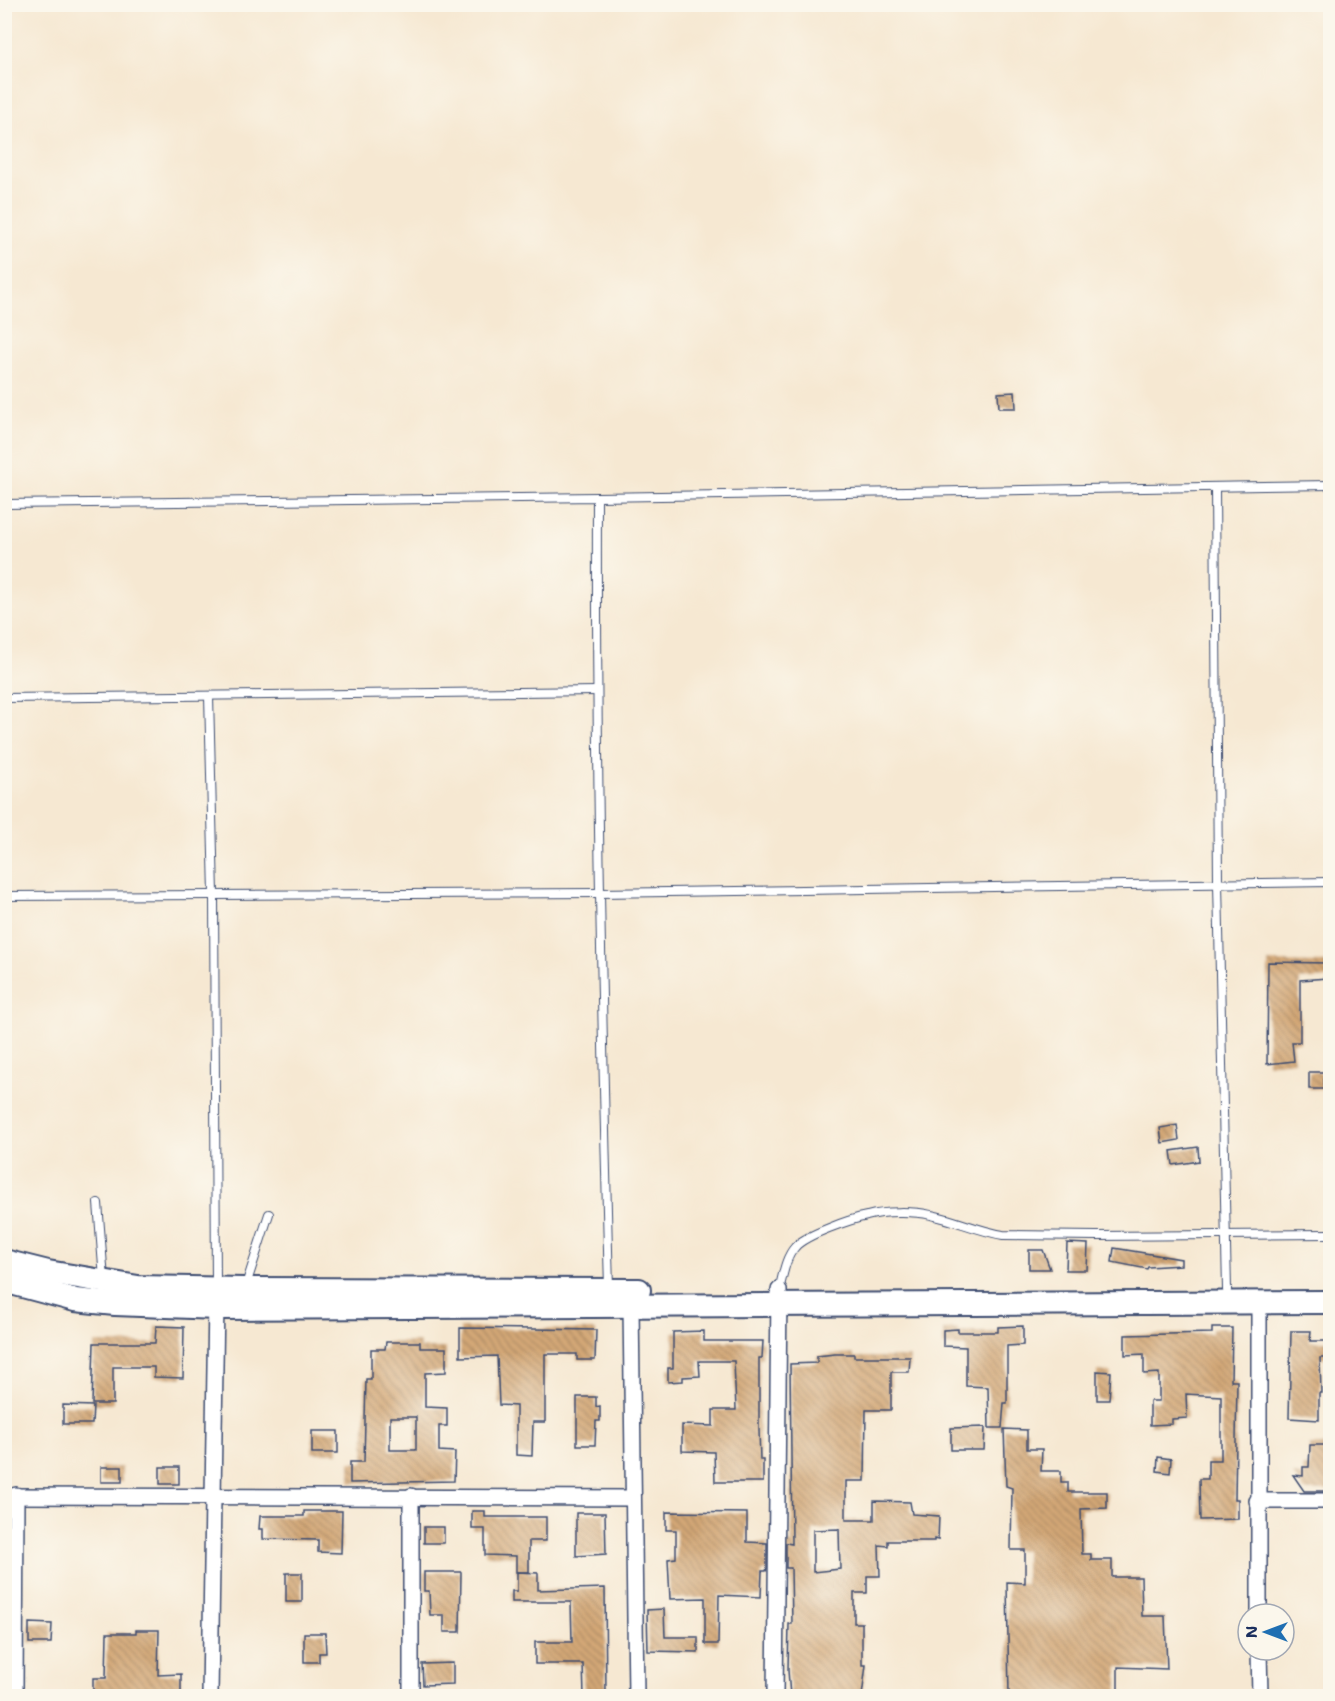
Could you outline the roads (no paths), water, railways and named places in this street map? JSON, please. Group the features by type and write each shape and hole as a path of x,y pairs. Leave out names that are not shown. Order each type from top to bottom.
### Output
{"street":[{"path":"4,1261 104,1282 216,1298 244,1289 609,1290 779,1297 1330,1302"},
{"path":"4,1281 75,1300 116,1304 216,1298 631,1306 779,1297 1330,1290"},
{"path":"775,1696 779,1297"},
{"path":"210,1696 216,1298"},
{"path":"1259,1303 1257,1501 1259,1602"},
{"path":"631,1306 636,1696"},
{"path":"15,1696 10,1495 633,1498"},
{"path":"411,1496 411,1696"},
{"path":"1257,1501 1330,1501"},
{"path":"1259,1662 1260,1696"}],"lane":[{"path":"4,504 1330,485"},
{"path":"1215,487 1218,883 1227,1290"},
{"path":"597,497 599,893 609,1290"},
{"path":"4,698 597,691"},
{"path":"209,696 214,894 216,1298"},
{"path":"4,896 599,893 1330,882"},
{"path":"99,1203 104,1282"},
{"path":"779,1297 789,1256 797,1244 867,1215 909,1213 930,1215 987,1232 1003,1234 1226,1236 1330,1234"},
{"path":"244,1289 269,1215"}]}
